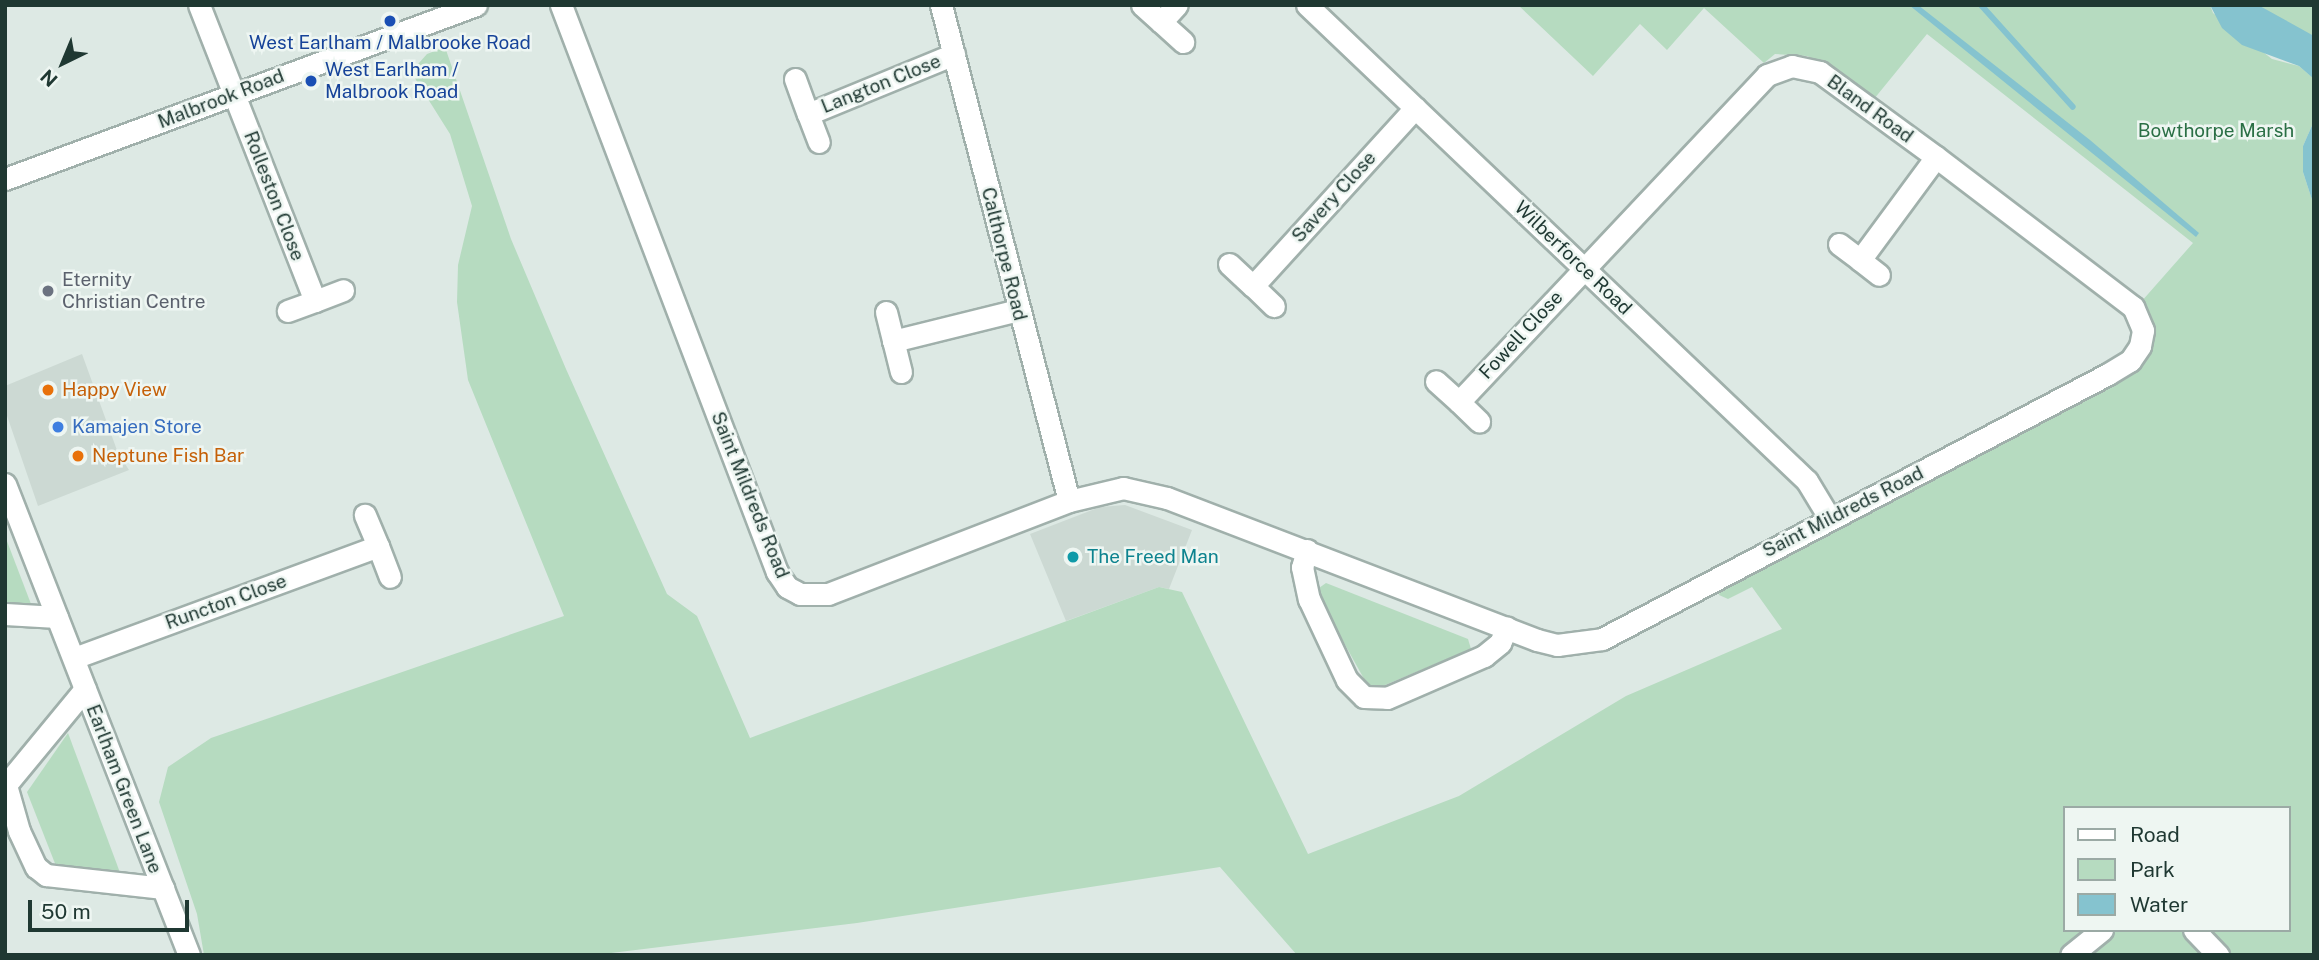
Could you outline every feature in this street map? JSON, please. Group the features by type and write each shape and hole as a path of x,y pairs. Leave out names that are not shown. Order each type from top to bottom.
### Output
{"street":[{"name":"Rolleston Close","path":"198,5 315,301"},
{"name":"Malbrook Road","path":"5,178 103,145 233,92 475,5"},
{"name":"Saint Mildreds Road","path":"561,5 777,572 787,587 800,594 828,594 1069,501 1123,488 1144,490 1557,645 1602,639 2130,360 2140,346 2140,317"},
{"name":"Calthorpe Road","path":"941,5 1069,501"},
{"path":"1142,5 1183,43"},
{"path":"1161,22 1177,5"},
{"name":"Wilberforce Road","path":"1307,5 1807,481 1830,519"},
{"name":"Langton Close","path":"808,114 954,54"},
{"name":"Bland Road","path":"1584,268 1767,75 1792,66 1820,72 1936,157 2140,317"},
{"name":"Langton Close","path":"795,79 819,142"},
{"name":"Savery Close","path":"1253,286 1415,108"},
{"path":"1860,260 1936,157"},
{"path":"1839,244 1879,275"},
{"path":"1229,264 1274,306"},
{"name":"Fowell Close","path":"1458,402 1584,268"},
{"path":"288,311 343,290"},
{"path":"893,341 1018,310"},
{"path":"886,312 901,372"},
{"path":"1436,381 1479,421"},
{"name":"Earlham Green Lane","path":"5,484 189,955"},
{"path":"365,515 390,577"},
{"name":"Runcton Close","path":"74,658 378,546"},
{"path":"1307,550 1302,575 1309,599 1347,680 1364,697 1387,698 1484,656 1500,643 1507,627"},
{"path":"5,614 57,617"},
{"name":"Earlham Green Lane","path":"85,689 6,785 19,831 36,867 46,875 163,888"},
{"path":"2071,955 2100,932"},
{"path":"2196,932 2218,955"}],"shaded area":[{"path":"82,354 118,453 129,470 38,506 5,410 5,386"},
{"path":"1125,505 1192,530 1169,589 1159,587 1066,621 1030,534 1100,507"}],"green space":[{"name":"Bowthorpe Marsh","path":"1518,5 2210,5 2213,13 2272,59 2299,66 2312,77 2314,121 2303,146 2303,172 2314,206 2314,955 1297,955 1220,867 857,923 595,955 204,955 197,914 159,802 168,767 211,738 564,616 468,380 457,302 458,265 472,206 450,134 411,72 427,54 445,47 511,239 566,369 667,594 697,616 750,738 1159,587 1182,592 1308,854 1459,796 1626,696 1782,629 1752,587 1728,599 1719,595 1721,586 2129,373 2144,357 2154,339 2141,302 2193,243 1927,34 1874,99 1829,66 1807,56 1775,54 1764,63 1704,8 1667,50 1640,24 1593,76"},
{"path":"2258,5 2314,5 2314,36 2285,23"},
{"path":"5,536 31,604 5,603"},
{"path":"1326,583 1468,639 1471,649 1378,688 1368,686 1319,598 1319,588"},
{"path":"68,733 122,878 56,866 27,792"}],"water":[{"path":"1909,5 1918,5 2090,140 2199,233 2196,237"},
{"path":"2210,5 2258,5 2314,36 2314,79 2299,66 2242,45 2222,28"},
{"path":"2314,121 2314,206 2303,172 2303,146"}],"waterway":[{"path":"1981,5 2073,107"}],"place":[{"name":"West Earlham / Malbrooke Road","path":"390,21"},
{"name":"West Earlham / Malbrook Road","path":"311,81"},
{"name":"Eternity Christian Centre","path":"48,291"},
{"name":"Happy View","path":"48,390"},
{"name":"Kamajen Store","path":"58,427"},
{"name":"Neptune Fish Bar","path":"78,456"},
{"name":"The Freed Man","path":"1073,557"}]}
